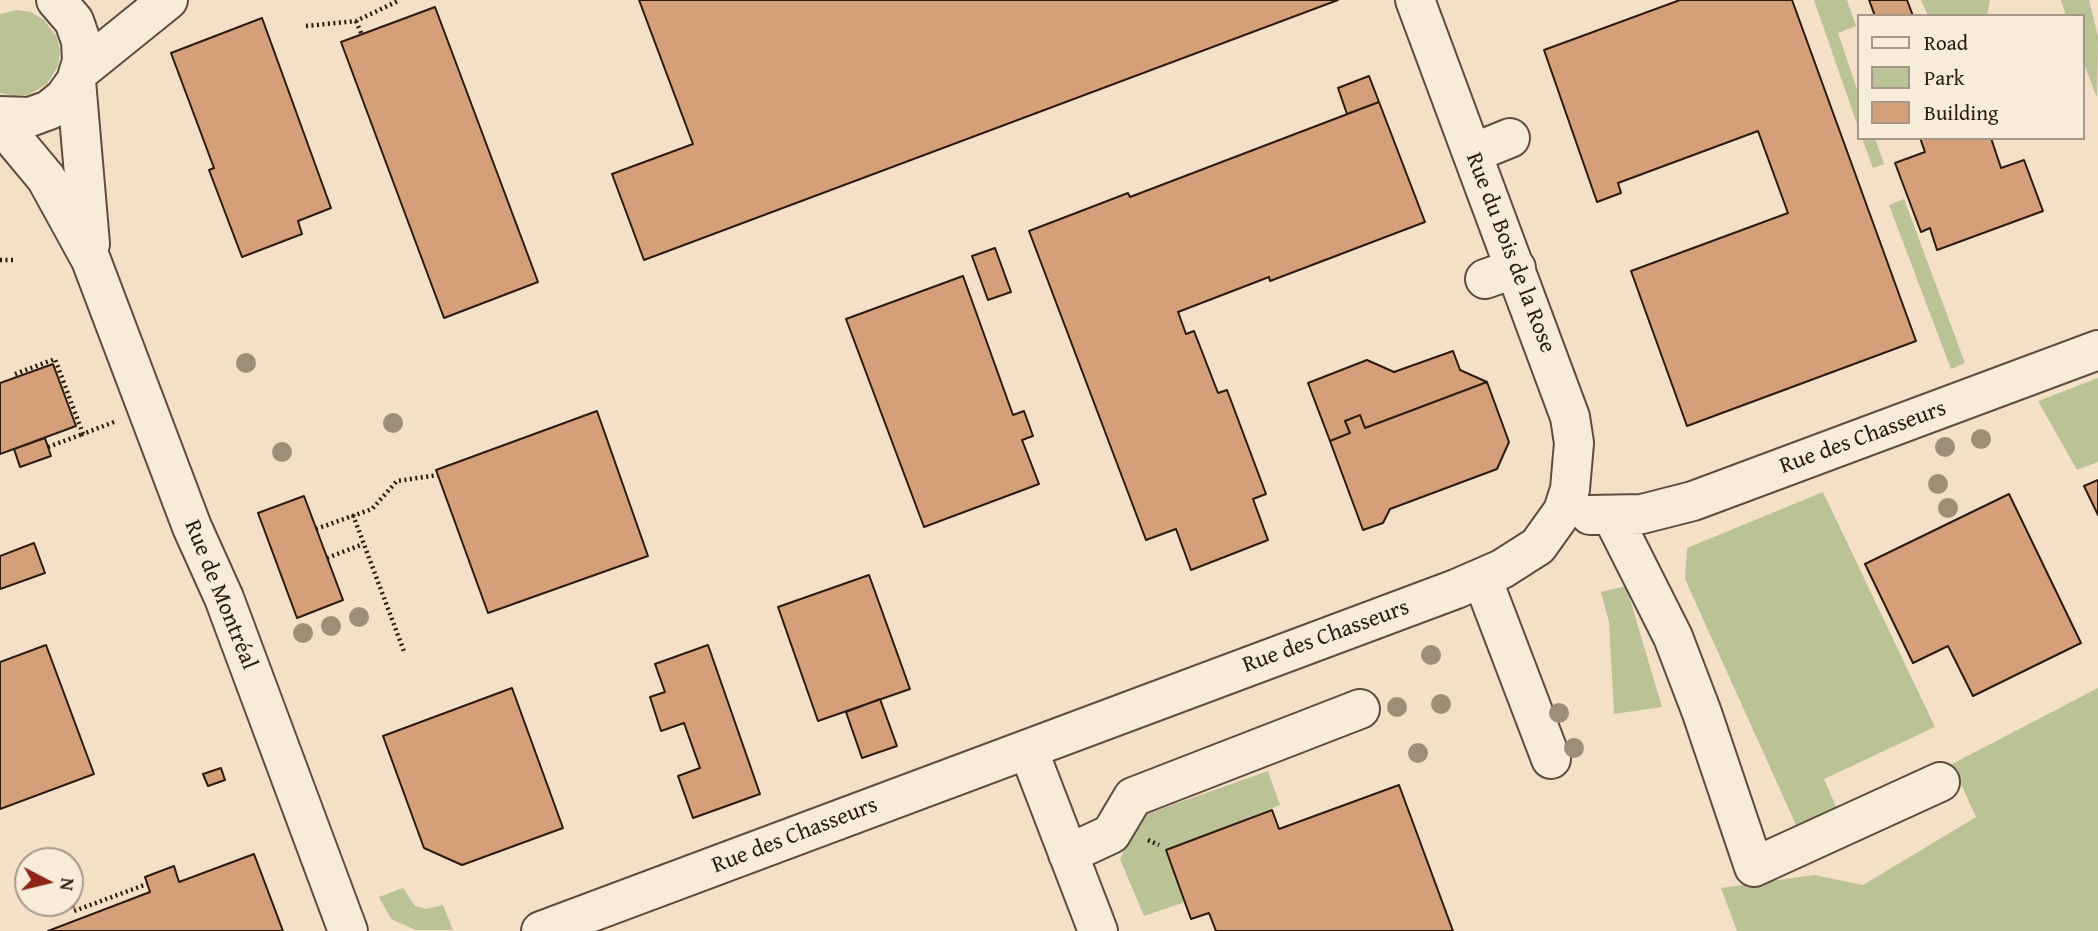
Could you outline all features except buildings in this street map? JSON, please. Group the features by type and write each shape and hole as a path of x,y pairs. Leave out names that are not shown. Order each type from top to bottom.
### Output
{"street":[{"name":"Rue de Montréal","path":"56,0 68,12 78,30 82,51 78,76 91,260"},
{"path":"0,116 20,118 49,110 64,98 78,76 168,0"},
{"name":"Rue du Bois de la Rose","path":"1415,0 1472,153 1500,273 1570,417 1574,443 1573,466 1563,511"},
{"name":"Rue de Montréal","path":"0,123 46,178 91,260 192,527 224,598 348,931"},
{"path":"1472,153 1510,138"},
{"name":"Rue des Chasseurs","path":"541,931 1028,749 1373,603 1482,578 1538,546 1563,511 1612,516 1642,514 1693,501 2098,350"},
{"path":"1612,516 1673,637 1754,867 1940,782"},
{"path":"1482,578 1550,759"},
{"path":"1068,854 1111,834 1133,797 1360,709"},
{"path":"1028,749 1098,931"}],"path":[{"path":"306,26 356,21 400,0"},
{"path":"356,21 361,33"},
{"path":"0,260 15,260"},
{"path":"15,374 55,359 83,434"},
{"path":"48,447 147,409"},
{"path":"316,529 372,509 397,481 438,475"},
{"path":"353,515 405,654"},
{"path":"327,558 363,544"},
{"path":"84,907 147,884"}],"green space":[{"path":"1814,0 1847,0 1856,26 1838,33 1856,86 1856,121"},
{"path":"1921,0 1990,0 1987,14 1927,14"},
{"path":"2061,0 2089,0 2098,37 2097,98 2084,64 2084,14 2065,14"},
{"path":"17,10 31,12 44,20 57,37 60,51 58,66 47,84 28,95 13,96 0,93 0,14"},
{"path":"1863,140 1876,140 1884,164 1873,168"},
{"path":"1904,199 1965,363 1951,369 1889,205"},
{"path":"2098,378 2098,462 2077,470 2038,401"},
{"path":"1823,492 1935,727 1824,779 1837,809 1797,827 1685,579 1687,548"},
{"path":"1626,586 1662,707 1614,714 1609,622 1601,592"},
{"path":"2098,688 2098,931 1737,931 1721,888 1814,875 1863,885 1976,817 1952,764"},
{"path":"1268,771 1280,805 1166,850 1185,902 1144,916 1120,859 1141,816"},
{"path":"403,888 415,906 426,909 443,905 453,930 416,930 391,919 379,897"}]}
